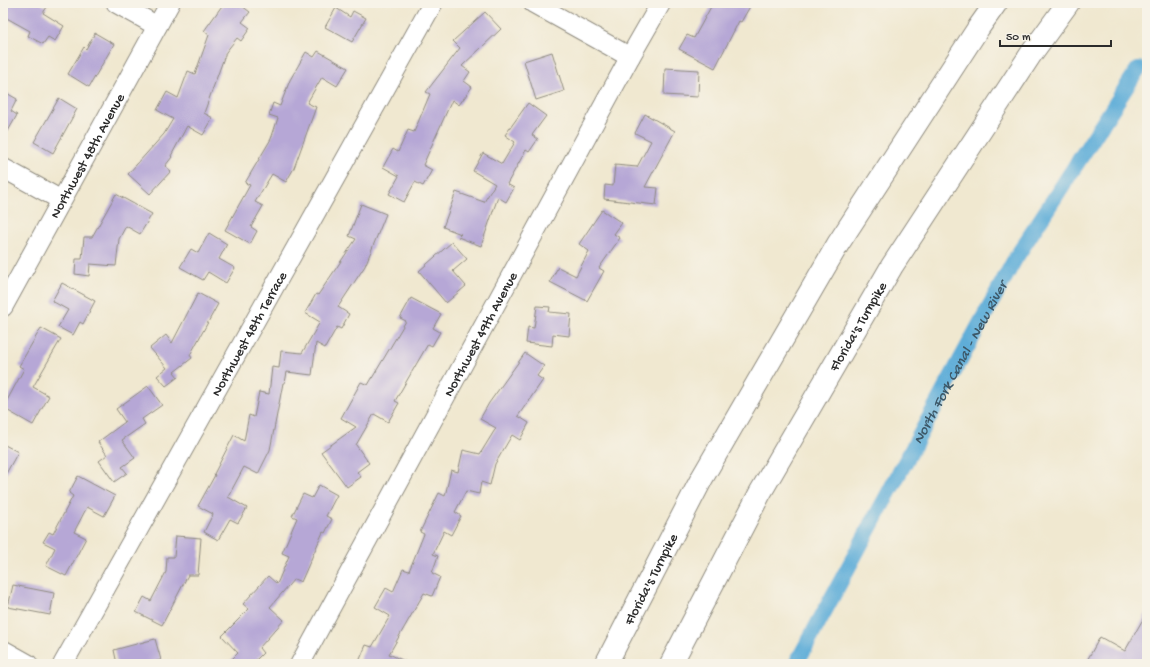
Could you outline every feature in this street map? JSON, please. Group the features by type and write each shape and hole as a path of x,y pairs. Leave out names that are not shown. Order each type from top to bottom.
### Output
{"highway":[{"name":"Florida's Turnpike","path":"606,664 702,478 838,244 996,3"},
{"name":"Florida's Turnpike","path":"671,664 760,493 892,266 1031,54 1068,3"}],"street":[{"path":"116,3 157,26"},
{"name":"Northwest 48th Avenue","path":"3,307 170,3"},
{"name":"Northwest 48th Terrace","path":"63,664 433,3"},
{"path":"533,3 630,57"},
{"name":"Northwest 49th Avenue","path":"300,664 630,57 661,3"},
{"path":"3,168 61,200"},
{"path":"3,650 28,664"}],"building":[{"path":"3,3 40,3 47,7 43,13 64,26 55,41 48,37 43,44 28,36 30,31 3,16"},
{"path":"224,3 238,3 250,12 242,22 250,28 241,41 237,38 226,52 204,113 213,118 203,135 187,126 171,156 172,157 165,166 171,171 150,194 128,174 164,134 173,119 157,110 167,92 178,98 188,71 195,74 209,35 204,31"},
{"path":"713,3 752,3 741,22 739,21 715,68 679,49 687,35 694,38"},
{"path":"336,8 350,17 353,11 366,18 352,42 325,27"},
{"path":"485,12 501,29 462,66 470,72 464,81 472,87 459,105 452,100 423,165 432,170 423,186 415,182 404,202 389,194 399,176 383,167 393,149 398,152 408,130 414,132 430,94 426,92 460,48 453,41"},
{"path":"95,33 114,44 89,87 68,74 84,47 86,49"},
{"path":"318,51 348,68 337,86 322,77 307,103 316,107 294,168 286,182 272,174 255,202 263,206 251,227 257,231 250,244 225,230 250,185 245,183 271,139 278,118 269,115 273,103 280,106 290,80 306,52 314,57"},
{"path":"552,52 564,91 536,100 524,61"},
{"path":"665,68 699,70 698,97 664,95"},
{"path":"3,91 17,99 11,111 17,115 3,140"},
{"path":"59,98 77,109 53,153 34,142"},
{"path":"528,103 546,116 532,135 538,139 529,152 526,150 507,184 514,188 506,202 498,197 481,246 458,237 461,234 443,227 456,192 484,202 495,184 473,171 483,153 502,164 515,142 505,135"},
{"path":"645,114 675,131 645,187 658,188 656,205 604,199 605,185 613,186 615,165 637,167 651,141 635,133"},
{"path":"116,194 152,214 140,234 126,226 119,239 116,266 90,264 89,276 75,274 76,259 82,259 84,237 92,237"},
{"path":"361,204 386,214 365,266 338,307 349,314 341,329 337,327 325,348 316,343 312,375 287,372 285,383 283,383 270,450 258,474 244,467 228,497 247,508 238,523 230,519 218,540 204,532 213,514 198,506 234,435 244,441 249,415 254,417 259,392 269,394 272,367 279,368 281,351 302,353 320,322 305,313 316,294 318,295 356,239 349,236"},
{"path":"602,210 622,223 614,234 620,238 599,268 604,271 587,301 550,282 558,267 576,276 589,251 579,244"},
{"path":"209,233 227,244 219,259 235,268 226,283 208,272 203,280 180,267 191,249 198,253"},
{"path":"452,242 467,259 453,271 466,286 446,303 419,271"},
{"path":"62,283 95,301 83,324 80,322 73,335 58,327 68,310 52,301"},
{"path":"198,293 218,304 190,355 192,358 174,372 178,377 166,386 157,376 167,368 150,348 166,335 172,343"},
{"path":"411,298 441,314 433,328 440,332 432,346 428,344 395,401 399,403 388,422 374,414 356,445 369,463 357,472 361,477 347,487 321,452 356,427 341,418 361,382 368,385 406,321 400,318"},
{"path":"537,306 550,307 549,312 571,314 569,336 553,334 552,346 526,343 528,327 534,328"},
{"path":"41,328 61,339 33,387 49,396 33,425 3,408 24,369 19,366"},
{"path":"525,353 544,366 537,376 543,380 518,416 529,423 520,440 512,435 495,464 490,485 481,482 479,494 466,491 455,512 461,516 451,535 444,531 433,554 438,556 432,573 440,577 432,596 424,593 389,654 411,664 358,664 366,645 372,647 390,616 375,607 386,588 393,592 403,569 409,571 424,534 420,532 439,493 445,496 451,470 458,472 463,450 480,454 496,428 480,419 489,403"},
{"path":"148,386 162,405 142,419 145,424 122,440 135,458 122,467 127,473 114,482 99,461 107,455 98,442 125,422 116,409"},
{"path":"3,444 18,452 3,479"},
{"path":"78,476 115,496 104,516 87,507 74,532 86,538 66,576 46,566 55,548 43,542 49,532 53,534 73,496 69,493"},
{"path":"319,485 337,495 326,516 332,519 325,533 323,532 301,582 294,579 270,607 284,620 259,648 263,653 252,664 227,664 238,653 222,636 249,609 243,604 268,576 277,584 289,556 282,553 297,518 292,516 303,494 312,498"},
{"path":"176,536 201,538 198,575 188,575 162,625 136,612 144,597 151,601 166,572 167,557 174,557"},
{"path":"13,585 54,593 50,615 8,607"},
{"path":"1147,612 1147,656 1144,662 1147,664 1085,664 1100,637 1125,651"},
{"path":"155,639 161,660 153,662 154,664 117,664 114,650"}],"waterway":[{"name":"North Fork Canal - New River","path":"796,664 1015,259 1138,69"}]}
